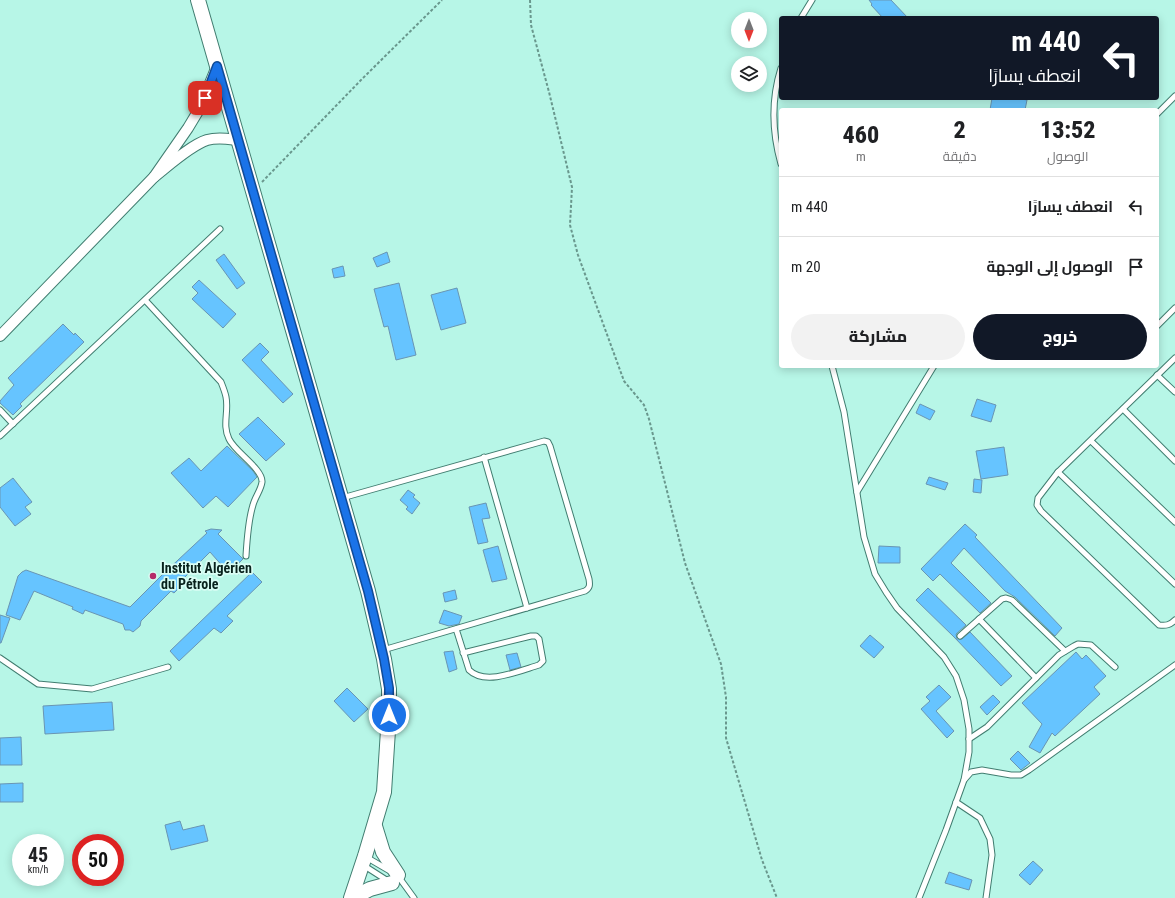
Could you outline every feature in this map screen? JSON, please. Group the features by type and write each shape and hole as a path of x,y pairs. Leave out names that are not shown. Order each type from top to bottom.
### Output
{"main road":[{"path":"198,0 368,591 389,688 389,715 384,792 375,826 352,898"},
{"path":"352,898 370,889 398,881 383,852 375,826"}],"street":[{"path":"154,177 200,108 217,66"},
{"path":"0,336 154,177 195,146 208,140 222,138 238,140"}],"lane":[{"path":"802,16 812,0"},
{"path":"779,77 775,96 773,120 776,146 779,157"},
{"path":"1159,112 1175,96"},
{"path":"0,436 220,229"},
{"path":"144,300 221,382 226,398 225,426 229,439 233,446 259,473 262,479 262,483 253,505 247,537 246,556"},
{"path":"1159,324 1175,308"},
{"path":"1175,358 1058,472 1038,498 1037,505 1040,511 1159,625 1164,626 1175,620"},
{"path":"833,368 844,412 864,537 875,574 897,608 944,657 956,676 964,700 969,729 969,752 964,780 919,898"},
{"path":"857,492 933,368"},
{"path":"1157,375 1175,392"},
{"path":"1123,409 1175,460"},
{"path":"0,410 13,424"},
{"path":"341,498 539,441 548,442 589,579 590,584 588,589 585,591 382,650"},
{"path":"1091,441 1175,522"},
{"path":"484,457 527,608"},
{"path":"1058,472 1175,584"},
{"path":"960,636 979,618 1002,599 1006,598 1012,600 1065,651"},
{"path":"979,618 1036,678"},
{"path":"456,629 469,670 479,677 487,678 539,665 544,661 539,639 536,636 464,653"},
{"path":"969,739 987,727 1059,655 1078,644 1091,645 1115,667"},
{"path":"0,658 38,684 92,688 168,667"},
{"path":"964,780 971,772 982,770 1021,775 1175,665"},
{"path":"956,802 980,818 990,838 992,855 986,898"},
{"path":"364,861 398,881 414,898"},
{"path":"364,861 398,881"}],"path":[{"path":"253,191 363,78 442,0"},
{"path":"530,0 531,24 550,92 572,186 570,225 578,255 624,381 644,405 649,419 685,563 721,664 726,698 726,738 762,860 777,898"}],"building":[{"path":"869,0 891,0 906,16 881,16 871,5 872,4"},
{"path":"992,100 1027,100 1025,108 990,108"},
{"path":"387,252 390,262 377,267 373,258"},
{"path":"224,254 245,283 237,289 216,260"},
{"path":"343,266 345,276 334,278 332,269"},
{"path":"199,280 236,314 223,328 192,299 198,293 192,287"},
{"path":"399,283 416,355 396,360 388,326 384,327 374,289"},
{"path":"457,288 466,323 441,330 431,295"},
{"path":"63,324 84,342 20,404 22,406 13,415 0,403 0,401 14,385 8,378"},
{"path":"260,343 269,352 261,360 293,394 283,403 242,360"},
{"path":"977,399 996,405 991,422 971,416"},
{"path":"920,404 935,411 930,420 916,413"},
{"path":"258,417 285,444 266,461 239,434"},
{"path":"227,446 253,471 257,477 228,507 216,496 203,508 171,473 189,458 201,471"},
{"path":"1004,447 1008,475 981,479 976,451"},
{"path":"929,477 948,483 945,490 926,484"},
{"path":"13,478 32,502 25,507 31,514 15,526 0,507 0,488"},
{"path":"974,479 982,480 981,493 973,492"},
{"path":"408,490 415,495 413,497 420,503 412,514 406,509 408,507 400,500"},
{"path":"486,503 490,518 482,519 488,542 478,544 469,507"},
{"path":"965,524 977,535 975,537 1062,628 1055,636 1015,597 1005,591 964,548 951,563 991,603 980,613 940,574 933,581 921,569"},
{"path":"211,529 222,530 218,534 243,559 237,565 239,574 225,569 210,552 180,582 183,584 174,593 171,591 141,621 140,626 133,632 130,630 125,630 123,624 85,610 83,614 72,609 73,607 34,591 20,620 6,615 18,576 26,570 130,607 207,533 205,531"},
{"path":"498,546 507,579 492,582 483,550"},
{"path":"879,546 900,547 900,563 878,563"},
{"path":"252,572 262,582 227,616 233,621 221,633 214,628 179,661 170,651"},
{"path":"928,588 966,625 956,634 957,639 962,639 970,632 1012,676 1001,686 916,600"},
{"path":"455,590 457,599 445,602 443,593"},
{"path":"444,610 462,616 459,624 449,626 439,623"},
{"path":"0,615 10,618 1,643 0,643"},
{"path":"870,635 884,647 874,658 860,646"},
{"path":"453,651 457,669 449,672 444,652"},
{"path":"1076,652 1082,659 1086,655 1106,676 1094,687 1100,694 1055,736 1052,733 1040,753 1029,747 1042,724 1022,703"},
{"path":"517,653 521,667 510,670 506,655"},
{"path":"939,685 951,697 936,711 954,731 947,738 921,709 930,701 926,697"},
{"path":"347,688 368,709 354,722 334,701"},
{"path":"993,695 1000,702 987,715 980,707"},
{"path":"112,702 114,730 45,734 43,706"},
{"path":"21,737 22,765 0,765 0,738"},
{"path":"1018,751 1030,763 1021,770 1010,759"},
{"path":"23,783 23,802 0,802 0,784"},
{"path":"180,821 183,830 204,825 208,841 171,850 165,825"},
{"path":"1033,861 1043,870 1030,885 1019,875"},
{"path":"949,872 972,880 969,890 945,883"}],"place":[{"name":"Institut Algérien du Pétrole","path":"153,576"}],"route":[{"path":"205,98 217,66 368,591 384,659 389,688 389,715"}]}
